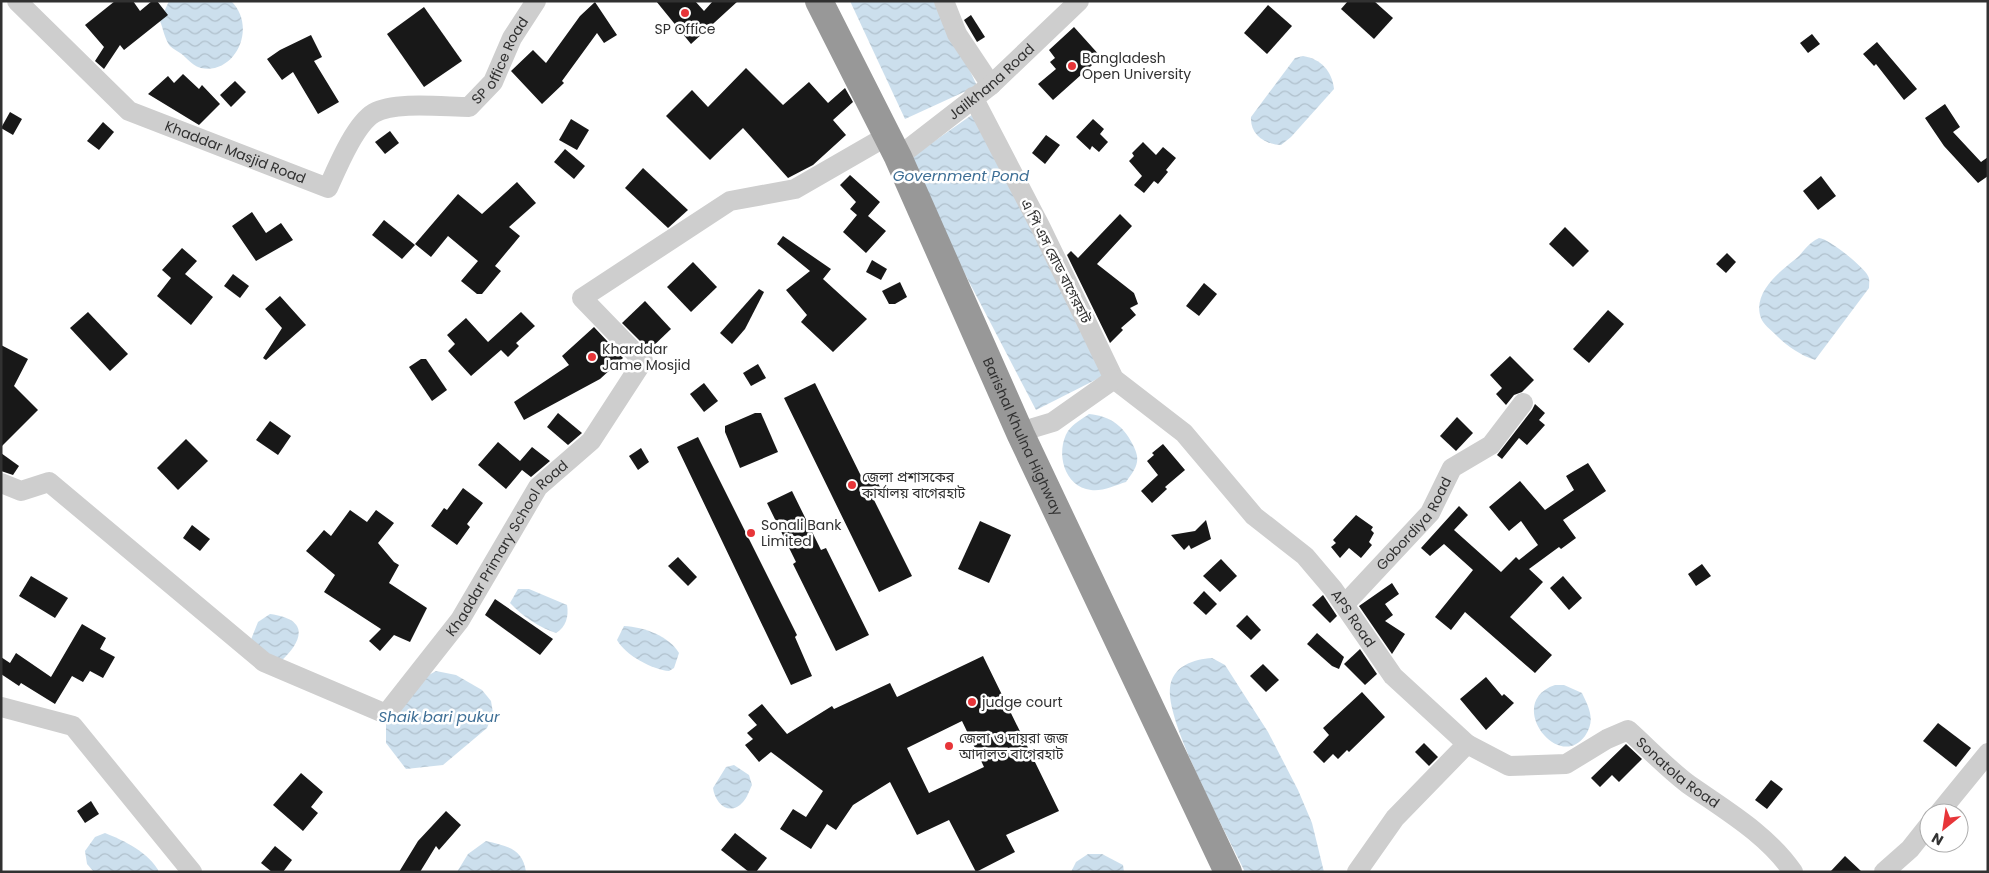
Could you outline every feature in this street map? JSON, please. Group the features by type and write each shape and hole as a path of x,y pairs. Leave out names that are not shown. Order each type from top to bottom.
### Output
{"highway":[{"name":"Barishal Khulna Highway","path":"820,1 892,146 1021,435 1228,872"}],"street":[{"name":"Khaddar Masjid Road","path":"17,1 129,111 328,188 355,133 374,113 395,107 457,107"},
{"name":"SP office Road","path":"457,107 469,107 493,82 512,38 536,1"},
{"path":"944,1 957,34 991,85"},
{"name":"Jailkhana Road","path":"892,146 991,85 1079,1"},
{"name":"এ পি এস রোড বাগেরহাট","path":"973,97 1113,376"},
{"name":"Khaddar Primary School Road","path":"1,483 21,491 49,482 264,662 386,714 460,620 538,487 591,441 643,361 582,298 730,201 795,189 892,146"},
{"path":"1021,435 1033,428 1053,422 1113,376"},
{"name":"APS Road","path":"1113,376 1184,433 1254,516 1306,556 1344,605 1393,676 1467,744"},
{"name":"Gobordiya Road","path":"1344,605 1430,513 1452,468 1491,445 1523,403"},
{"path":"1,707 73,726 192,872"},
{"name":"Sonatola Road","path":"1467,744 1508,766 1566,764 1608,739 1628,730 1687,783 1720,805 1780,854 1793,872"},
{"path":"1357,872 1395,818 1467,744"},
{"path":"1947,803 1988,752"},
{"path":"1884,872 1919,837"}],"water":[{"path":"169,1 231,1 239,12 242,23 239,47 233,57 224,64 213,68 201,68 194,65 171,47 160,21"},
{"path":"850,1 938,1 977,86 905,119"},
{"path":"1303,56 1320,63 1328,71 1334,89 1291,137 1281,145 1269,143 1256,134 1251,123 1251,117 1295,58"},
{"name":"Government Pond","path":"976,112 1107,374 1036,410 906,161"},
{"path":"1819,238 1824,239 1837,248 1865,272 1869,277 1869,288 1815,360 1799,353 1780,339 1763,322 1759,309 1763,293 1768,285 1811,243"},
{"path":"1089,414 1111,420 1122,428 1130,440 1136,452 1137,460 1134,470 1126,482 1104,489 1091,490 1082,487 1068,476 1062,458 1064,439 1070,428"},
{"path":"518,589 529,589 567,605 568,613 562,628 556,633 550,631 520,612 510,603"},
{"path":"270,614 291,620 299,631 294,646 280,662 250,642 258,622"},
{"path":"624,626 648,630 662,637 675,647 679,653 674,668 669,671 655,668 640,661 626,651 617,640"},
{"path":"1212,658 1225,665 1268,732 1298,790 1312,823 1324,872 1245,872 1187,752 1171,705 1170,688 1172,680 1179,669 1191,662"},
{"name":"Shaik bari pukur","path":"436,671 456,675 482,690 491,701 493,713 487,728 443,765 406,769 386,743 386,714 416,682"},
{"path":"1555,685 1564,685 1582,693 1589,709 1591,719 1588,730 1585,736 1574,745 1562,746 1550,741 1541,731 1535,718 1534,705 1541,694"},
{"path":"734,765 749,775 752,785 743,802 733,808 728,808 724,807 717,799 713,788 726,767"},
{"path":"105,833 128,843 143,853 159,872 94,872 87,864 85,851 95,837"},
{"path":"486,841 512,849 521,858 526,872 457,872 468,854"},
{"path":"1088,854 1102,854 1123,865 1124,872 1071,872 1076,862"}],"building":[{"path":"115,1 133,1 140,11 152,1 157,1 168,15 124,50 120,45 104,69 95,61 104,47 85,25"},
{"name":"SP Office","path":"656,1 695,1 704,11 713,1 738,1 691,44"},
{"path":"1348,1 1374,1 1393,18 1374,39 1341,9"},
{"path":"595,2 617,35 604,43 597,33 562,81 564,83 542,104 511,71 533,50 546,63 580,16"},
{"path":"1268,5 1292,26 1267,54 1244,33"},
{"path":"424,7 462,61 424,87 387,34"},
{"path":"971,15 985,37 977,42 964,20"},
{"name":"Bangladesh Open University","path":"1074,27 1101,57 1053,100 1038,84 1056,69 1050,62 1055,58 1049,50"},
{"path":"1812,34 1820,44 1808,53 1800,43"},
{"path":"311,35 322,57 314,61 339,102 318,114 293,72 282,80 267,59 280,50"},
{"path":"1877,42 1917,89 1904,100 1876,64 1874,66 1863,54"},
{"path":"746,68 783,105 809,82 828,103 845,88 853,102 833,120 846,135 813,165 788,178 743,128 710,160 666,116 692,90 708,107"},
{"path":"183,74 199,89 202,85 220,104 199,125 148,94 168,76 174,83"},
{"path":"235,81 246,92 231,107 220,95"},
{"path":"1945,104 1960,127 1953,132 1981,162 1988,157 1988,176 1978,183 1944,146 1925,118"},
{"path":"10,112 22,119 13,135 1,128"},
{"path":"571,119 589,130 577,150 559,140"},
{"path":"1093,119 1104,129 1100,134 1108,142 1099,152 1092,146 1090,150 1076,137"},
{"path":"103,122 114,132 99,150 87,141"},
{"path":"390,131 399,143 385,154 375,142"},
{"path":"1046,135 1060,145 1045,164 1032,153"},
{"path":"1143,142 1156,155 1163,147 1176,158 1158,184 1154,181 1144,193 1134,185 1142,176 1129,161 1134,156 1132,153"},
{"path":"565,149 585,166 574,179 554,162"},
{"path":"643,168 688,210 668,228 625,188"},
{"path":"850,175 880,202 868,216 886,231 866,253 843,232 857,215 850,209 856,202 840,185"},
{"path":"1821,176 1836,196 1818,210 1803,191"},
{"path":"517,182 536,203 509,227 520,236 495,266 501,271 482,294 477,294 461,281 478,261 448,236 431,257 415,244 458,194 482,214"},
{"path":"252,212 266,233 281,223 293,240 256,261 232,226"},
{"path":"1120,214 1132,226 1097,264 1134,293 1138,304 1130,308 1136,315 1121,328 1123,330 1110,343 1067,255 1071,251 1078,258"},
{"path":"384,220 415,245 402,259 372,235"},
{"path":"1565,227 1589,251 1573,267 1549,244"},
{"path":"783,236 831,269 823,279 867,319 833,352 801,322 807,315 786,290 810,271 777,244"},
{"path":"182,248 197,261 185,274 213,297 191,325 157,296 171,278 162,270"},
{"path":"1727,253 1736,262 1726,273 1716,264"},
{"path":"872,260 887,269 881,280 866,272"},
{"path":"693,262 717,287 691,312 667,287"},
{"path":"233,274 249,286 240,298 224,286"},
{"path":"900,282 907,297 895,304 889,304 882,291"},
{"path":"1204,283 1217,294 1199,316 1186,306"},
{"path":"759,289 764,292 745,329 732,344 720,333"},
{"path":"280,296 306,325 266,360 263,358 282,328 265,309"},
{"path":"645,301 671,329 649,350 622,323"},
{"path":"1608,310 1624,324 1589,363 1573,349"},
{"path":"88,312 128,354 110,371 70,328"},
{"path":"521,312 535,326 516,343 519,346 508,357 501,350 471,376 448,351 455,344 447,335 466,318 488,342"},
{"path":"594,327 623,358 600,379 524,420 514,402 569,365 562,356"},
{"path":"1,345 28,359 14,386 38,410 1,447"},
{"path":"1510,356 1534,380 1522,392 1514,395 1506,405 1496,394 1502,388 1490,375"},
{"path":"421,359 426,359 447,390 432,401 409,367"},
{"path":"758,364 766,378 751,386 743,373"},
{"path":"704,383 718,401 704,412 690,394"},
{"path":"815,383 863,480 874,475 881,489 871,494 912,576 879,592 784,398"},
{"path":"1535,404 1545,413 1539,420 1545,425 1527,445 1519,438 1502,459 1497,455"},
{"path":"558,413 582,433 568,445 547,427"},
{"path":"755,413 761,413 778,452 740,468 725,432 725,426"},
{"path":"1457,417 1473,433 1456,451 1440,436"},
{"path":"270,421 291,436 278,455 256,440"},
{"path":"698,437 797,635 795,637 812,676 791,685 677,447"},
{"path":"186,439 208,461 178,490 157,468"},
{"path":"498,442 520,461 532,447 550,461 531,477 522,470 506,489 478,465"},
{"path":"1163,444 1185,470 1165,487 1167,489 1152,503 1141,491 1158,475 1147,461 1154,455 1152,453"},
{"path":"641,448 649,462 638,470 629,456"},
{"path":"1,453 19,466 13,475 1,471"},
{"path":"1588,463 1606,491 1563,520 1576,538 1561,549 1559,547 1529,569 1543,582 1510,617 1552,655 1535,673 1465,612 1451,630 1435,617 1473,570 1444,544 1430,556 1421,548 1459,506 1468,515 1454,530 1501,572 1516,557 1519,560 1538,545 1521,521 1509,531 1489,507 1520,481 1545,510 1574,490 1566,476"},
{"path":"463,488 483,503 467,524 470,527 457,545 431,526 444,508 447,510"},
{"path":"792,491 821,550 826,548 869,635 836,651 793,564 796,562 767,503"},
{"path":"350,510 367,522 376,510 394,523 378,543 394,562 399,565 389,583 427,608 410,642 394,635 380,651 369,641 381,629 324,592 335,575 306,551 324,530 331,536"},
{"path":"1356,515 1373,527 1371,530 1374,533 1369,542 1372,545 1361,558 1349,548 1340,558 1331,547 1336,543 1333,540"},
{"path":"1206,520 1211,539 1191,549 1189,545 1184,550 1171,535 1195,531"},
{"path":"980,521 1011,535 989,583 958,569"},
{"path":"192,525 210,539 200,551 183,538"},
{"path":"678,557 697,577 688,586 668,566"},
{"path":"1221,559 1237,576 1220,592 1203,576"},
{"path":"1702,564 1711,576 1696,586 1688,574"},
{"path":"31,576 68,598 55,618 19,596"},
{"path":"1563,576 1582,598 1569,610 1550,588"},
{"path":"1392,583 1399,594 1385,604 1393,615 1385,621 1405,634 1392,654 1359,606"},
{"path":"1204,591 1217,604 1206,615 1193,603"},
{"path":"1323,595 1337,616 1330,623 1312,605"},
{"path":"495,599 553,639 540,655 485,615"},
{"path":"1247,615 1261,630 1251,640 1236,626"},
{"path":"82,624 106,638 100,649 115,657 103,678 90,671 83,682 72,676 55,704 21,683 19,686 1,674 1,657 10,663 16,653 51,677"},
{"path":"1317,633 1344,657 1339,669 1332,666 1307,644"},
{"path":"1360,649 1377,674 1365,685 1344,664"},
{"path":"983,656 1059,811 1006,835 1015,852 976,872 949,820 917,835 890,782 853,805 836,830 827,824 811,849 780,829 793,809 806,817 823,791 771,752 759,762 745,745 753,739 747,733 757,725 748,715 762,704 787,734 832,706 834,709 890,683 897,697","holes":["962,721 984,767 929,793 907,748"]},
{"path":"1263,664 1279,680 1266,692 1250,676"},
{"path":"1486,677 1502,696 1504,694 1514,703 1486,730 1460,699"},
{"path":"1362,692 1385,717 1349,752 1347,750 1338,759 1333,754 1324,763 1313,752 1329,735 1323,728"},
{"path":"1938,723 1971,748 1956,767 1923,741"},
{"path":"1424,743 1438,757 1429,766 1415,752"},
{"path":"1626,744 1642,759 1619,782 1612,775 1600,787 1591,778"},
{"path":"301,773 323,792 311,807 318,813 303,831 273,805"},
{"path":"1771,780 1783,789 1767,809 1755,800"},
{"path":"91,801 99,814 85,823 77,811"},
{"path":"446,811 461,825 439,850 436,846 420,872 399,872 418,841"},
{"path":"735,833 767,858 756,872 749,872 721,850"},
{"path":"275,846 292,860 283,872 272,872 261,863"},
{"path":"1845,856 1862,872 1830,872"}],"place":[{"name":"SP Office","path":"685,13"},
{"name":"Bangladesh Open University","path":"1072,66"},
{"name":"Kharddar Jame Mosjid","path":"592,357"},
{"name":"জেলা প্রশাসকের কার্যালয় বাগেরহাট","path":"852,485"},
{"name":"Sonali Bank Limited","path":"751,533"},
{"name":"judge court","path":"972,702"},
{"name":"জেলা ও দায়রা জজ আদালত বাগেরহাট","path":"949,746"}]}
